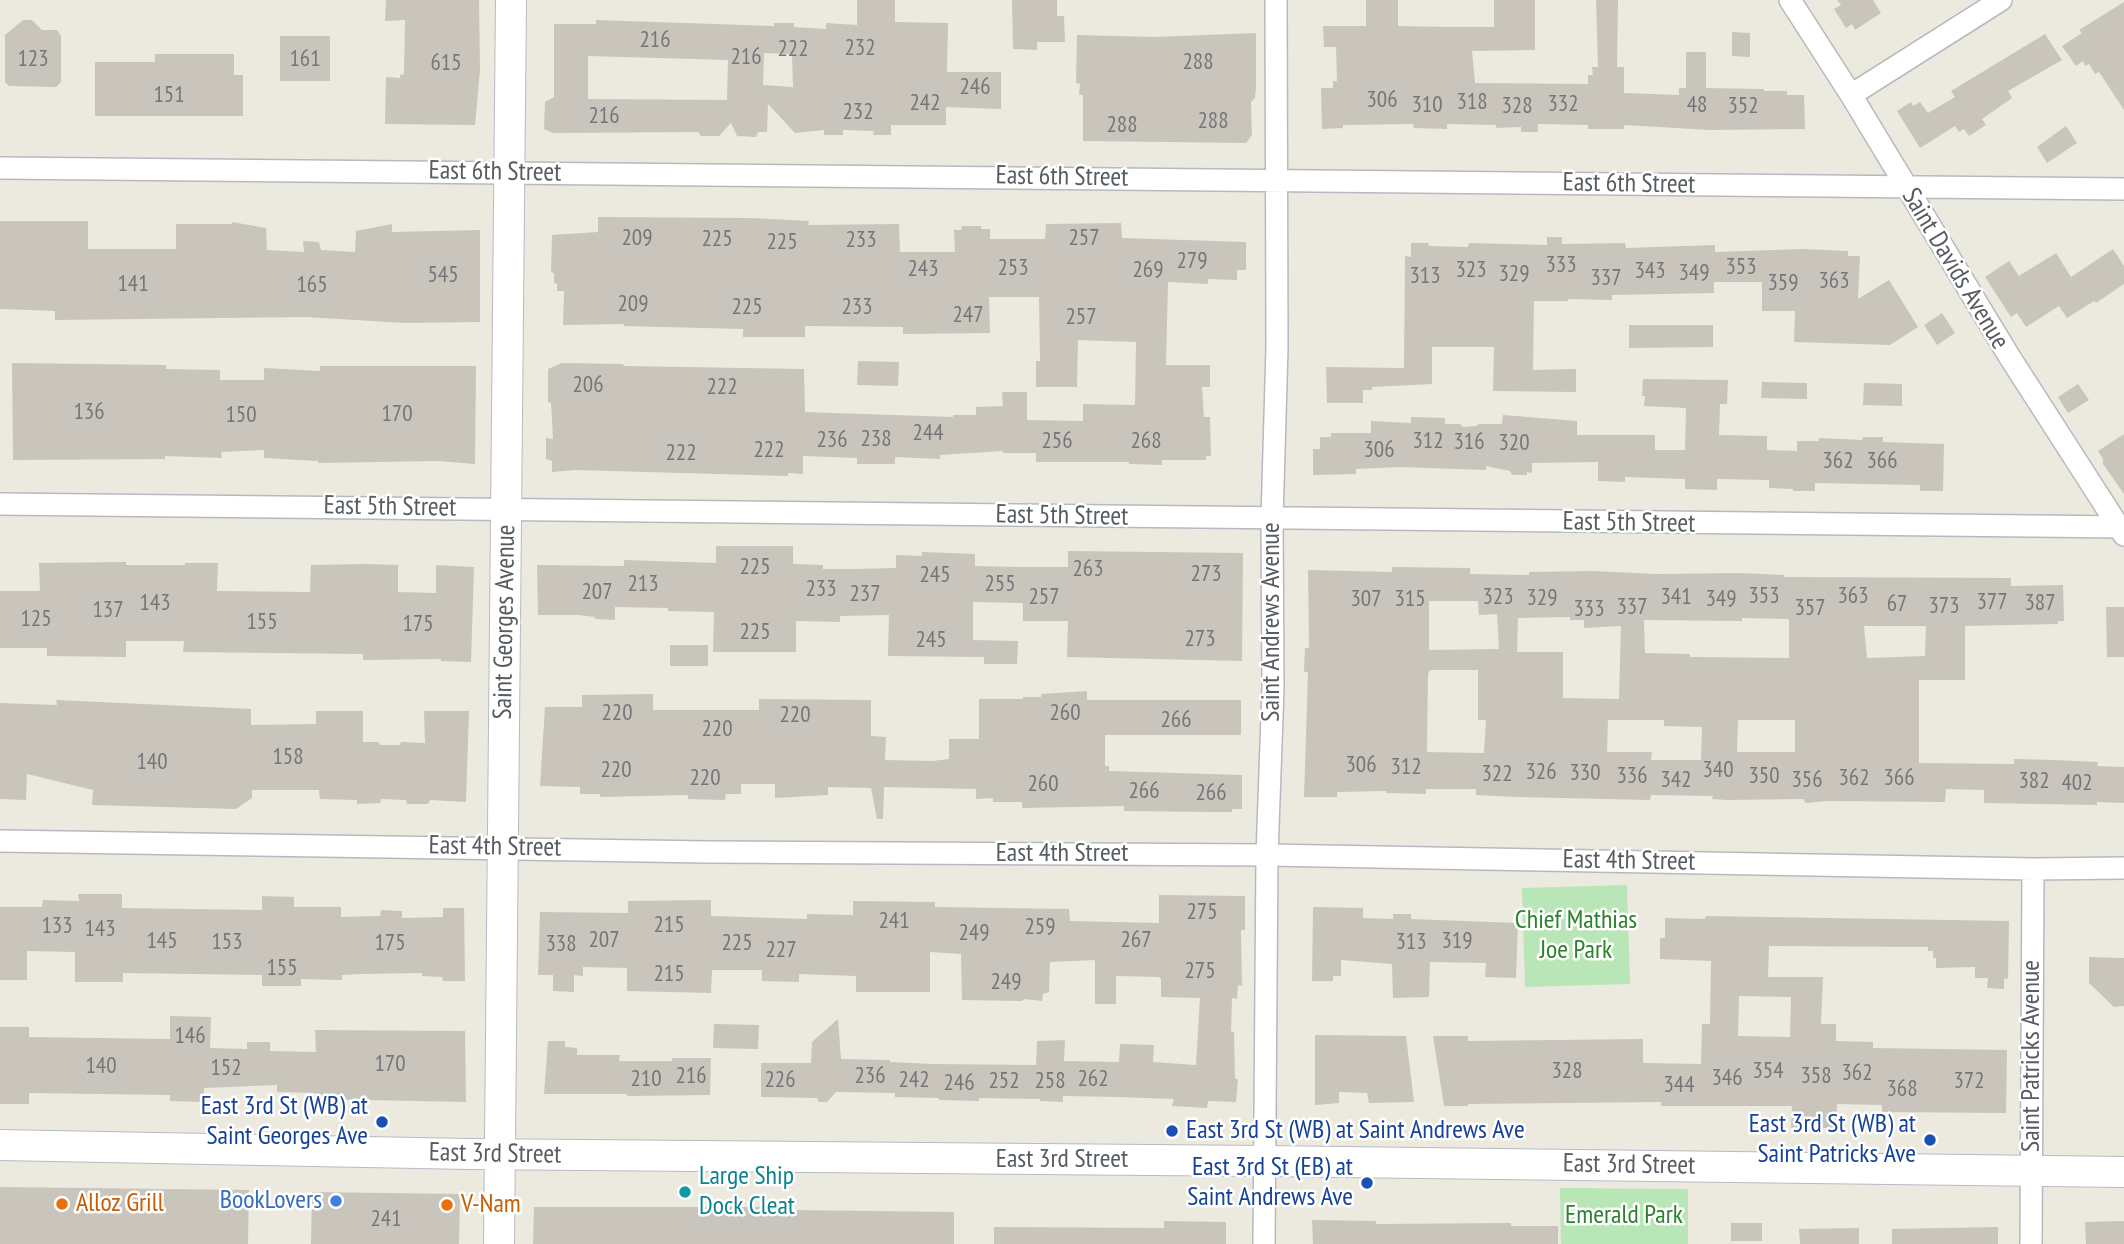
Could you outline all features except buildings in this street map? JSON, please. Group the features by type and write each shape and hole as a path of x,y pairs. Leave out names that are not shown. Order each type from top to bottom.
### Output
{"street":[{"name":"Saint Georges Avenue","path":"499,1244 511,0"},
{"name":"Saint Andrews Avenue","path":"1264,1244 1267,855 1273,688 1272,519 1277,348 1276,0"},
{"name":"Saint Davids Avenue","path":"1790,0 1851,95 2009,356 2122,530"},
{"path":"1851,95 2001,0"},
{"name":"East 6th Street","path":"0,168 2124,190"},
{"name":"East 5th Street","path":"0,503 2122,530"},
{"name":"East 4th Street","path":"0,841 708,852 1267,855 2034,869 2124,868"},
{"name":"Saint Patricks Avenue","path":"2031,1244 2034,869"},
{"name":"East 3rd Street","path":"0,1145 499,1155 2124,1172"}],"green space":[{"name":"Chief Mathias Joe Park","path":"1627,885 1630,984 1525,987 1522,888"},
{"name":"Emerald Park","path":"1560,1188 1688,1189 1688,1244 1561,1244"}],"place":[{"name":"East 3rd St (WB) at Saint Georges Ave","path":"382,1122"},
{"name":"East 3rd St (WB) at Saint Andrews Ave","path":"1172,1131"},
{"name":"East 3rd St (WB) at Saint Patricks Ave","path":"1930,1140"},
{"name":"East 3rd St (EB) at Saint Andrews Ave","path":"1367,1183"},
{"name":"Large Ship Dock Cleat","path":"685,1192"},
{"name":"BookLovers","path":"336,1201"},
{"name":"Alloz Grill","path":"62,1204"},
{"name":"V-Nam","path":"447,1205"}]}
